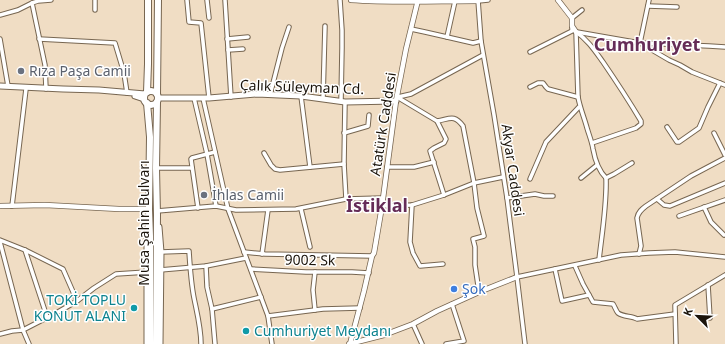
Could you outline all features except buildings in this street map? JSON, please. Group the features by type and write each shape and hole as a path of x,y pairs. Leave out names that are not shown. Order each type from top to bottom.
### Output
{"main road":[{"name":"Musa Şahin Bulvarı","path":"148,0 148,64 146,97 150,137 150,344"},
{"name":"Musa Şahin Bulvarı","path":"156,344 158,0"},
{"path":"0,87 8,86 46,89 99,90 127,93 146,97 152,105 157,98 155,92 151,91 146,97"},
{"path":"0,87 146,97"},
{"name":"Çalık Süleyman Cd.","path":"157,98 209,98 257,94 301,96 323,100 343,101 397,98"},
{"path":"157,213 161,252 160,344"},
{"path":"147,344 146,272 149,216"}],"street":[{"path":"0,14 18,10 38,1 51,0"},
{"path":"95,0 95,10"},
{"path":"187,0 188,22 201,24 209,98"},
{"path":"207,0 209,18"},
{"path":"225,0 231,96"},
{"path":"340,0 346,199"},
{"path":"351,0 488,0"},
{"name":"Akyar Caddesi","path":"478,0 482,42 506,198 525,344"},
{"path":"530,52 572,31 572,18 558,0"},
{"path":"640,43 649,0"},
{"name":"Atatürk Caddesi","path":"349,344 374,253 397,98 406,49 418,1"},
{"path":"447,37 455,1"},
{"path":"32,3 45,65 46,89"},
{"path":"648,6 677,7"},
{"path":"572,18 582,10"},
{"path":"323,100 325,26"},
{"path":"572,26 598,55 642,122 636,128 592,144"},
{"path":"270,95 289,27"},
{"path":"411,29 473,43 482,42"},
{"path":"576,32 640,43 725,47"},
{"path":"576,32 579,107 587,126 597,165 606,178 607,186 599,260"},
{"path":"227,39 248,37"},
{"path":"0,39 8,86"},
{"path":"39,39 115,43 124,73 127,93"},
{"path":"640,43 692,72 725,85"},
{"path":"228,50 243,49"},
{"path":"397,98 411,94 484,55"},
{"path":"530,87 543,82 548,89 578,97"},
{"path":"667,127 677,142 698,130 720,84"},
{"path":"12,206 26,89"},
{"path":"301,96 310,167"},
{"path":"194,98 207,154 216,206"},
{"path":"203,98 228,208 268,316 272,344"},
{"path":"397,98 437,121 446,138 444,143 430,151 444,195"},
{"path":"530,179 546,142 579,107"},
{"path":"344,133 368,126 368,115"},
{"path":"437,121 455,118 463,126 474,183 477,208 484,236 473,239 479,292"},
{"path":"639,254 641,246 637,222 638,215 646,206 691,176 725,157 714,133"},
{"path":"198,208 191,159 215,152"},
{"path":"264,153 271,165 275,169 280,170 344,164"},
{"path":"387,167 414,167 434,162"},
{"path":"606,178 632,163"},
{"path":"581,178 597,165"},
{"path":"156,168 192,168"},
{"path":"382,206 412,205 444,195 474,183 503,177"},
{"path":"657,199 664,205 670,206 725,183"},
{"path":"506,198 535,194 553,196"},
{"path":"157,213 216,206 236,210 301,209 346,199 383,198"},
{"path":"680,216 725,200"},
{"path":"0,206 45,205 149,209"},
{"path":"412,205 410,242 413,253 420,266 443,264"},
{"path":"704,207 711,222 724,235"},
{"path":"301,209 310,247"},
{"path":"262,254 268,210"},
{"path":"0,241 25,250 63,269 77,301"},
{"path":"0,241 23,330 30,344"},
{"path":"25,250 48,317"},
{"path":"161,252 189,251 194,297 199,316 201,344"},
{"path":"244,252 262,254 372,256"},
{"path":"349,344 384,335 413,324 452,304 517,277 575,266 621,255 675,252 725,257"},
{"path":"160,270 206,266 246,258"},
{"path":"206,266 207,287 212,309 215,344"},
{"path":"575,266 593,302 613,304 620,314 637,319 675,314"},
{"name":"9002 Sk","path":"251,270 369,273"},
{"path":"555,270 562,301 589,295"},
{"path":"0,334 12,330 23,330 58,312 77,301 116,274 146,272"},
{"path":"314,272 313,290 315,310"},
{"path":"676,344 675,305 725,276"},
{"path":"708,285 710,318"},
{"path":"212,309 261,297"},
{"path":"446,344 464,341 452,304"},
{"path":"268,316 315,310 360,308"},
{"path":"413,324 422,344"}],"place":[{"name":"Rıza Paşa Camii","path":"21,71"},
{"name":"İhlas Camii","path":"204,195"},
{"name":"Şok","path":"454,289"},
{"name":"TOKİ TOPLU KONUT ALANI","path":"134,308"},
{"name":"Cumhuriyet Meydanı","path":"246,331"}],"district":[{"name":"Cumhuriyet","path":"647,45"},
{"name":"İstiklal","path":"377,206"}]}
